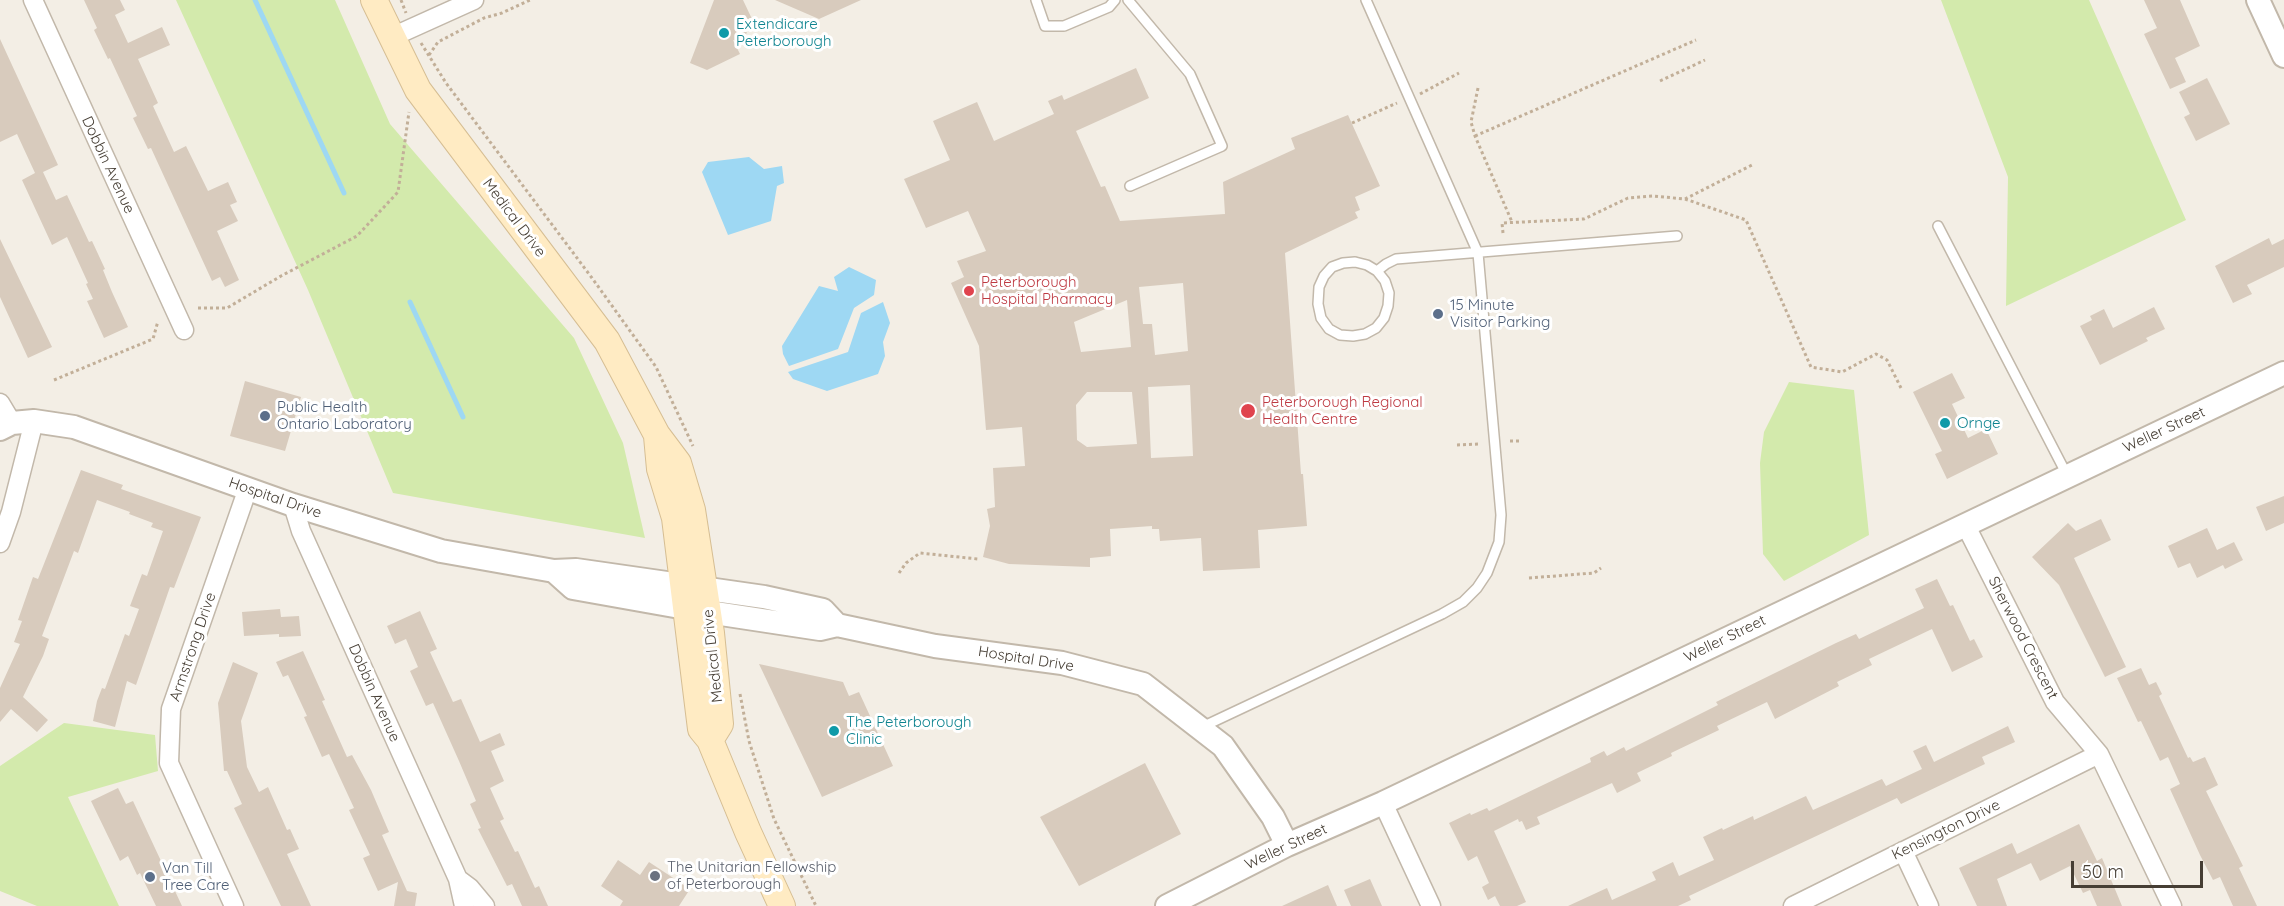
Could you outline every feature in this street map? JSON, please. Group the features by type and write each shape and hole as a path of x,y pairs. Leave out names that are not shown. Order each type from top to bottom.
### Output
{"main road":[{"name":"Medical Drive","path":"374,0 418,90 607,341 657,435 660,469 695,598 701,729 710,740 782,906"}],"street":[{"name":"Dobbin Avenue","path":"33,0 184,330"},
{"path":"392,37 474,0"},
{"path":"2258,0 2284,56"},
{"name":"Weller Street","path":"1167,906 1287,845 1383,802 2284,373"},
{"path":"0,403 15,424 11,512 0,543"},
{"name":"Hospital Drive","path":"15,424 74,427 293,505 441,551 554,571 576,570 820,629 837,626 935,646 1062,663 1143,684 1223,746 1273,817 1287,845"},
{"name":"Armstrong Drive","path":"234,906 169,763 169,752 171,709 248,488"},
{"name":"Dobbin Avenue","path":"293,505 305,542 458,879 464,906"},
{"name":"Sherwood Crescent","path":"1965,524 2055,702 2099,754 2172,906"},
{"name":"Kensington Drive","path":"1793,906 2099,754"},
{"path":"1383,802 1431,906"},
{"path":"1903,851 1929,906"},
{"name":"Dobbin Avenue","path":"458,879 470,888 485,906"}],"lane":[{"path":"1036,0 1045,26 1064,26 1109,7 1115,0"},
{"path":"1128,0 1190,74 1222,146 1130,186"},
{"path":"1200,728 1463,602 1477,588 1487,573 1499,542 1501,515 1478,253 1366,0"},
{"path":"1938,226 2067,476"},
{"path":"1377,271 1396,259 1677,236"},
{"path":"1355,262 1377,271 1385,281 1389,293 1384,318 1376,327 1359,335 1340,335 1329,329 1321,318 1318,304 1319,287 1324,276 1332,267 1343,263 1355,262"}],"path":[{"path":"429,55 438,42 484,18 502,13 530,0"},
{"path":"1474,136 1696,40"},
{"path":"1660,81 1705,60"},
{"path":"1478,88 1471,122 1474,136 1512,222"},
{"path":"198,308 227,308 281,276 357,236 398,192 409,110"},
{"path":"1685,199 1752,165"},
{"path":"1503,233 1502,223 1584,219 1628,198 1653,196 1685,199 1746,219 1811,367 1842,372 1876,354 1887,360 1901,388"},
{"path":"54,380 153,339 158,321"},
{"path":"1510,441 1520,441"},
{"path":"1457,445 1480,444"},
{"path":"899,573 906,563 920,554 978,559"},
{"path":"1529,578 1594,573 1601,568"}],"green space":[{"path":"176,0 335,0 390,124 574,338 623,443 645,538 393,493 308,290"},
{"path":"1941,0 2089,0 2186,220 2006,306 2008,177"},
{"path":"1789,382 1854,390 1869,535 1784,581 1763,554 1760,463 1764,432"},
{"path":"64,723 155,735 158,771 68,797 119,906 37,906 0,891 0,766"}],"water":[{"path":"749,157 764,169 782,166 784,183 777,186 771,221 728,235 702,172 708,162"},
{"path":"849,267 876,280 874,295 854,308 838,349 789,366 782,346 819,286 838,291 834,277"},
{"path":"883,302 890,323 883,342 885,356 878,374 827,391 793,379 788,372 848,352 861,313"}],"building":[{"path":"84,0 120,0 125,10 115,15 128,43 162,27 170,45 138,59 158,103 153,106 174,152 186,146 208,191 228,182 237,202 230,205 238,221 217,231 239,280 225,287 220,277 212,281 151,148 148,149 133,118 137,116 94,30 97,28"},
{"name":"Extendicare Peterborough","path":"714,0 743,0 752,19 748,21 750,24 745,37 737,41 733,40 740,54 707,70 690,63"},
{"name":"Extendicare Peterborough","path":"775,0 861,0 819,19"},
{"path":"2144,0 2180,0 2200,46 2175,58 2186,82 2170,89 2144,34 2157,28"},
{"path":"0,39 58,165 43,172 56,200 67,195 89,242 92,241 105,269 103,270 128,327 104,338 87,301 93,299 86,284 88,283 67,237 52,245 22,180 35,173 17,134 0,142"},
{"path":"1136,68 1149,98 1076,131 1101,187 1105,186 1120,221 1225,214 1223,182 1295,149 1291,138 1348,115 1380,186 1355,197 1360,210 1355,212 1358,218 1285,253 1301,474 1303,474 1307,526 1258,530 1260,568 1203,571 1201,538 1160,541 1159,529 1152,529 1152,526 1110,529 1111,556 1090,558 1090,567 1009,564 983,557 990,526 987,509 995,507 993,468 1025,466 1022,427 986,430 979,346 951,283 964,277 957,261 986,251 968,211 926,228 904,179 950,160 933,121 977,102 994,141 1054,114 1048,101 1062,95 1064,100","holes":["1183,283 1188,351 1155,355 1152,324 1143,324 1139,287","1127,300 1131,347 1081,352 1074,322","1190,385 1193,456 1151,458 1148,387","1087,392 1132,392 1137,444 1087,447 1077,440 1076,405"]},
{"path":"2207,78 2230,124 2196,141 2184,117 2190,114 2179,92"},
{"path":"2269,238 2272,245 2284,239 2284,267 2247,285 2252,294 2233,303 2215,266"},
{"path":"0,239 52,347 28,358 0,297"},
{"path":"2154,307 2165,329 2146,338 2148,341 2100,365 2080,326 2092,320 2090,316 2104,309 2113,328"},
{"name":"Ornge","path":"1952,373 1965,398 1952,404 1968,438 1986,429 1998,454 1947,479 1935,454 1942,451 1913,392"},
{"name":"Public Health Ontario Laboratory","path":"245,381 301,397 285,451 230,436"},
{"path":"81,470 123,485 121,489 201,517 174,588 170,587 136,685 127,681 115,727 93,721 97,701 102,688 105,689 125,634 129,636 139,609 130,606 142,574 147,576 163,531 151,527 153,523 129,514 130,512 97,500 78,553 74,551 42,636 49,639 43,656 23,697 48,720 37,732 11,709 0,722 0,688 20,644 14,642 22,621 18,620 33,577 38,579"},
{"path":"2284,496 2284,523 2266,531 2256,507"},
{"path":"2101,519 2111,540 2074,558 2126,667 2105,677 2059,585 2032,557 2068,523 2076,531"},
{"path":"2207,528 2217,550 2234,542 2243,560 2225,569 2223,565 2197,578 2190,563 2178,568 2168,546"},
{"path":"1937,579 1950,606 1953,605 1970,641 1974,639 1983,657 1952,672 1932,629 1869,659 1872,665 1837,682 1839,686 1775,719 1767,702 1717,726 1719,730 1671,753 1672,756 1637,773 1641,781 1617,793 1612,783 1537,817 1540,824 1526,830 1522,821 1519,822 1518,819 1494,831 1526,902 1517,906 1500,906 1495,896 1488,900 1482,887 1489,883 1477,856 1468,861 1449,823 1470,813 1471,815 1487,808 1489,811 1591,762 1590,758 1604,751 1607,756 1624,747 1626,751 1718,705 1716,702 1836,643 1856,634 1859,639 1924,608 1915,589"},
{"path":"280,609 281,617 299,616 301,636 279,637 279,634 244,636 242,612"},
{"path":"420,611 437,649 430,652 453,702 461,699 480,742 500,733 505,745 491,751 504,781 490,788 504,819 500,821 515,852 518,851 535,888 539,886 548,906 522,906 512,884 507,886 478,829 481,828 470,804 476,801 433,703 426,706 410,671 418,667 406,639 395,644 387,626"},
{"path":"303,651 347,757 352,755 371,790 389,832 382,835 407,891 417,893 415,906 394,906 398,882 378,891 363,858 370,855 349,810 354,808 329,754 322,757 304,717 307,716 288,675 283,677 276,662"},
{"path":"233,662 258,673 241,721 247,767 259,792 268,787 287,830 290,829 299,849 287,854 311,906 281,906 234,808 242,804 227,771 224,771 218,703"},
{"name":"The Peterborough Clinic","path":"759,664 843,682 849,696 859,692 893,766 822,797"},
{"path":"2141,668 2149,685 2156,682 2162,694 2159,696 2188,758 2190,757 2193,762 2205,757 2218,785 2206,791 2243,866 2239,868 2257,906 2233,906 2220,877 2213,880 2200,855 2170,789 2180,784 2168,757 2160,761 2117,678"},
{"path":"2008,726 2015,742 1982,757 1985,764 1901,804 1897,798 1689,896 1691,900 1678,906 1568,906 1607,888 1612,900 1656,880 1652,872 1673,862 1679,876 1714,860 1703,837 1722,828 1723,830 1753,816 1754,820 1806,796 1813,810 1882,779 1886,786 1922,769 1913,751 1926,745 1934,762"},
{"path":"1145,763 1181,834 1079,886 1040,817"},
{"path":"118,788 126,804 133,801 182,906 156,906 140,873 137,875 128,856 120,861 91,801"},
{"path":"2079,824 2097,861 2102,858 2122,906 2097,906 2090,890 2083,893 2070,866 2040,881 2031,863 1997,879 2007,906 1977,906 1959,868 2012,843 2017,854"},
{"path":"618,860 640,875 649,862 690,889 679,906 620,906 623,901 601,886"},
{"path":"1370,879 1382,906 1351,906 1344,890"},
{"path":"1328,885 1337,906 1282,906"}],"waterway":[{"path":"255,0 344,193"},
{"path":"410,302 463,417"}],"place":[{"name":"Extendicare Peterborough","path":"724,33"},
{"name":"Peterborough Hospital Pharmacy","path":"969,291"},
{"name":"15 Minute Visitor Parking","path":"1438,314"},
{"name":"Peterborough Regional Health Centre","path":"1248,411"},
{"name":"Public Health Ontario Laboratory","path":"265,416"},
{"name":"Ornge","path":"1945,423"},
{"name":"The Peterborough Clinic","path":"834,731"},
{"name":"The Unitarian Fellowship of Peterborough","path":"655,876"},
{"name":"Van Till Tree Care","path":"150,877"}]}
